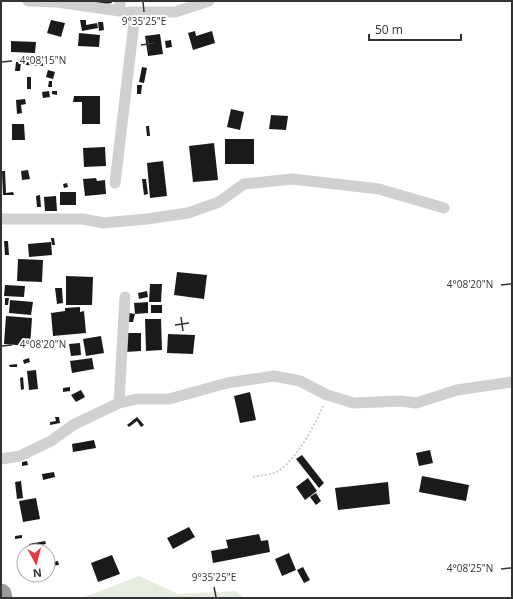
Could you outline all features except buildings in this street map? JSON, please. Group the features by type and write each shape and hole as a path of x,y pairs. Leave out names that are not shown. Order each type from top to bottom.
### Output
{"highway":[{"path":"1,594 2,598"}],"street":[{"path":"28,1 120,6 135,14 175,12 208,1"},
{"path":"115,183 135,14"},
{"path":"1,219 83,219 103,223 147,219 188,213 219,202 244,184 292,178 379,188 444,208"},
{"path":"119,403 125,297"},
{"path":"1,459 20,456 51,441 73,426 119,403 137,399 169,399 227,383 274,376 300,381 327,396 354,404 401,401 416,403 457,390 512,382"}],"path":[{"path":"253,477 279,471 299,448 316,424 327,396"}],"shaded area":[{"path":"139,576 178,594 237,591 244,598 82,598"}]}
